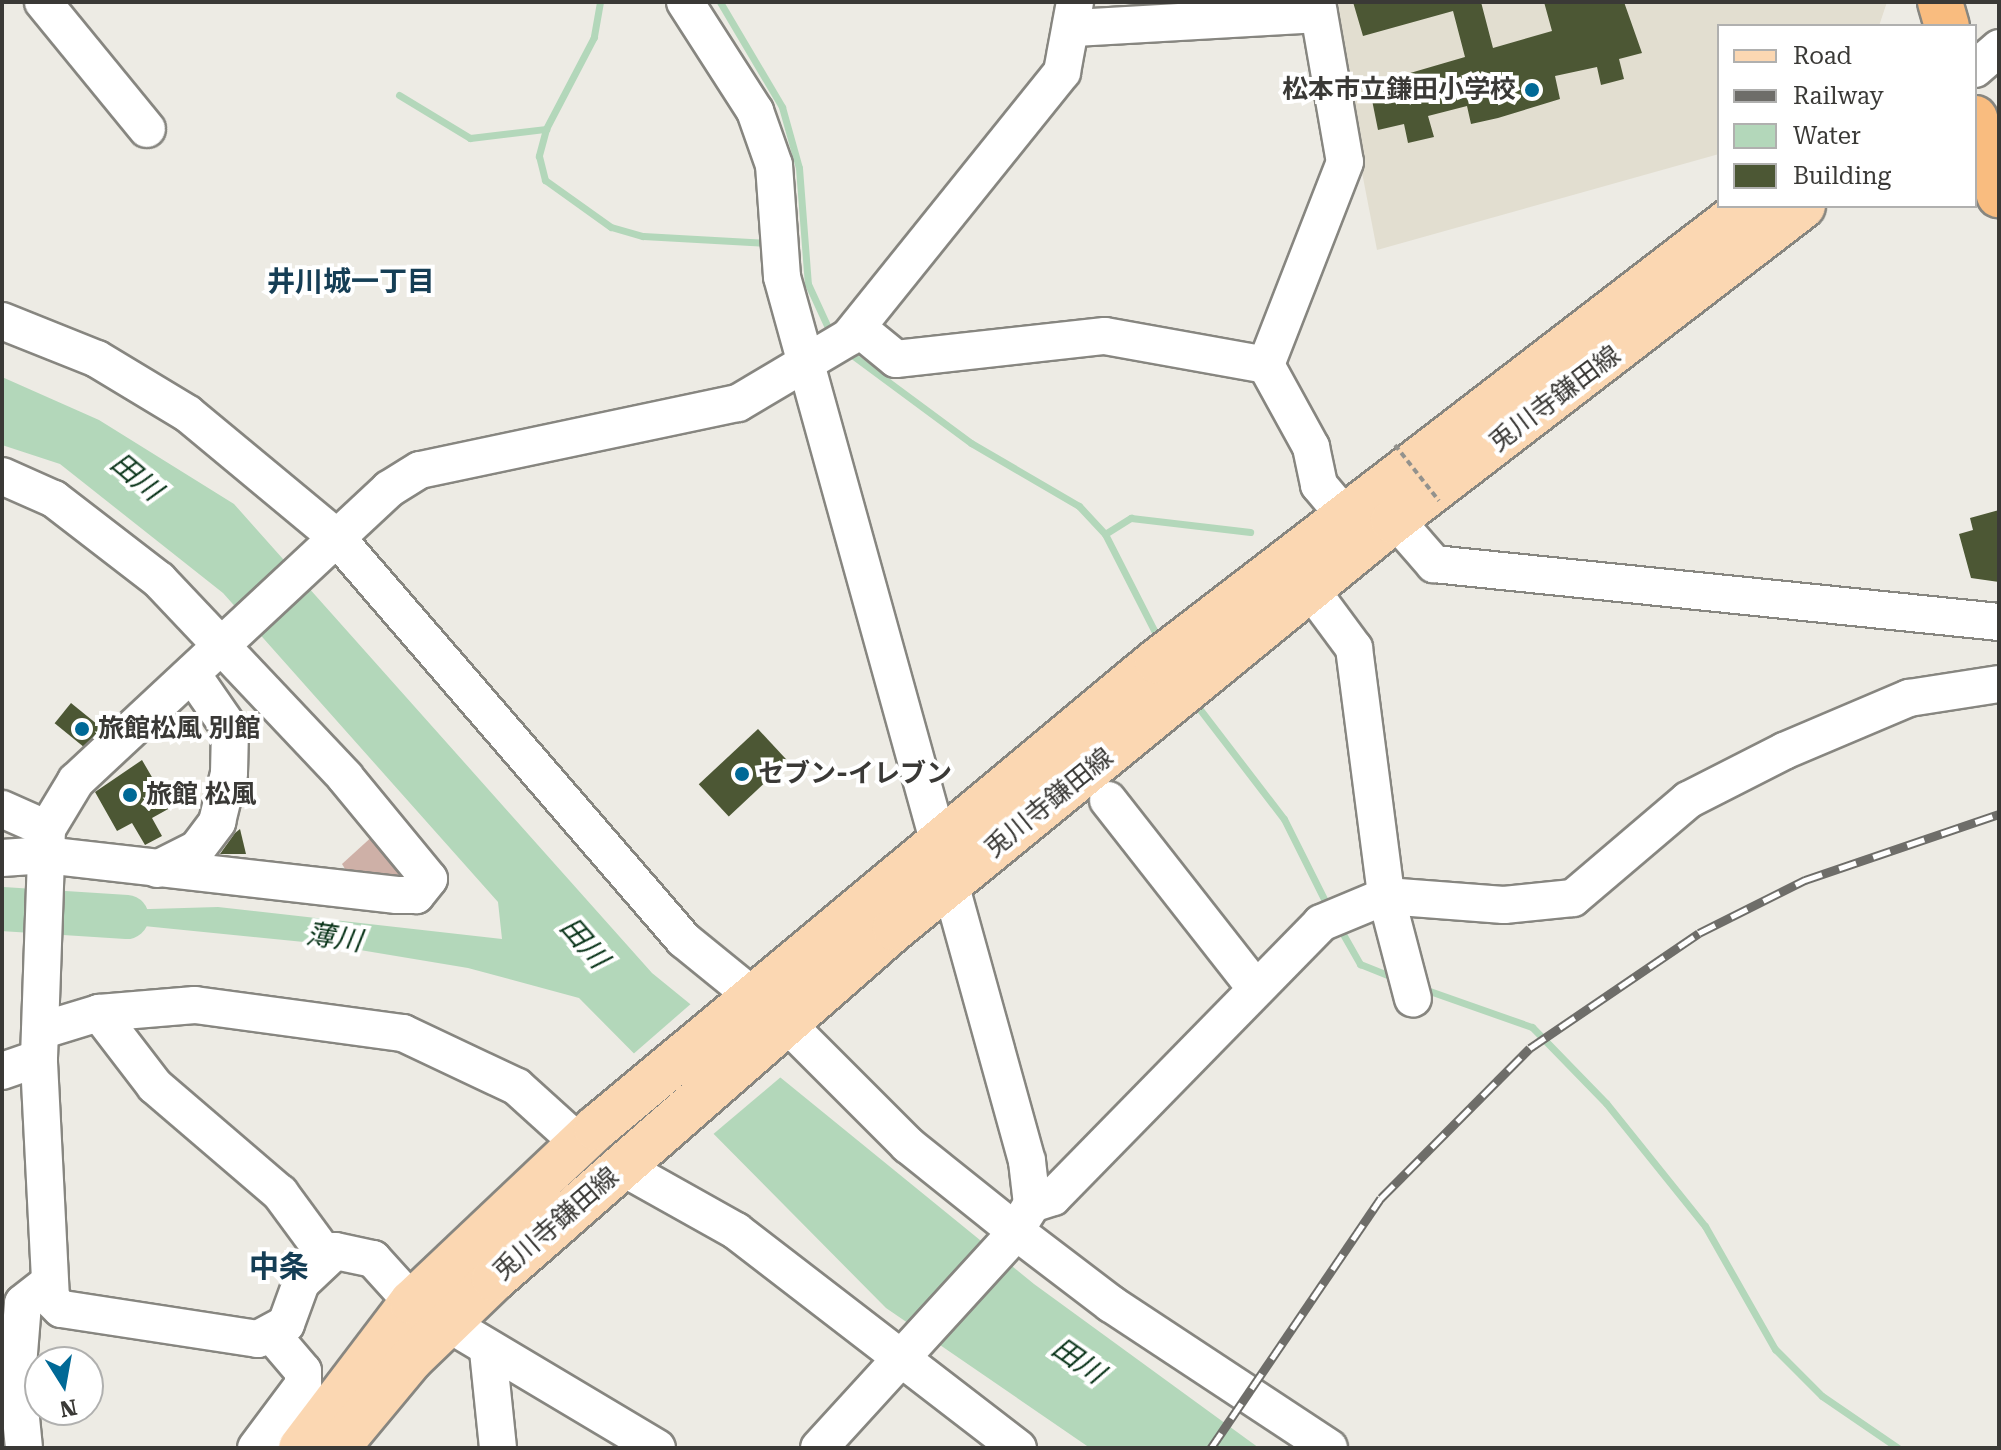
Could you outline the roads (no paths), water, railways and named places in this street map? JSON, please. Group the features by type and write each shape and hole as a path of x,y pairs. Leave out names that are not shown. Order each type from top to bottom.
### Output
{"highway":[{"path":"1940,2 1946,24"},
{"path":"1977,124 1999,195"}],"main road":[{"name":"兎川寺鎌田線","path":"301,1448 430,1313 588,1136 948,883 1189,691 1299,573 1370,510 1747,208"},
{"name":"兎川寺鎌田線","path":"1370,510 1800,208"},
{"name":"兎川寺鎌田線","path":"337,1448 430,1313 627,1162 763,1015 936,841 1168,653 1299,573"}],"street":[{"path":"43,2 147,129"},
{"path":"685,2 755,111 774,165 781,248 835,346 936,841 1027,1161 1019,1224"},
{"path":"24,1448 17,1378 39,1045 46,852 76,781 227,643 331,542 420,470 738,403 835,346 1062,72 1075,15 1318,8 1345,162 1266,365"},
{"path":"1977,53 1999,47"},
{"path":"1977,67 1999,47"},
{"path":"2,321 97,359 188,414 331,542 627,882 763,1015 908,1145 1019,1224 1111,1304 1329,1448"},
{"path":"835,346 896,359 1105,336 1266,365"},
{"path":"1266,365 1311,447 1319,485 1370,510 1434,564 1999,622"},
{"path":"2,476 54,499 114,544 227,643 345,777 429,879 416,895 325,883 157,869 46,852 2,858"},
{"path":"1299,573 1354,648 1386,896 1413,999"},
{"path":"157,869 197,849 217,822 229,773 230,729 192,674"},
{"path":"819,1448 902,1359 1019,1224 1053,1197 1253,985 1334,915 1386,896 1504,905 1573,898 1688,800 1784,751 1909,698 1999,684"},
{"path":"1108,800 1253,985"},
{"path":"2,809 46,852"},
{"path":"2,1071 39,1045 99,1013 195,1005 403,1033 517,1087 588,1136"},
{"path":"99,1013 155,1086 280,1193 327,1257"},
{"path":"627,1162 736,1231 1018,1448"},
{"path":"274,1337 301,1283 327,1257 335,1251 373,1259 430,1313 488,1351 657,1448"},
{"path":"25,1290 61,1309 274,1337 303,1371 303,1385 256,1448"},
{"path":"488,1351 498,1448"}],"water":[{"name":"田川","path":"2,377 99,420 234,504 652,973 1034,1284 1259,1448 1090,1448 886,1308 579,998 468,968 324,944 14,913 218,907 502,939 498,902 223,593 60,464 2,445"}],"waterway":[{"path":"600,2 594,37 546,129 539,156 545,180 611,227 643,236 770,243"},
{"path":"720,2 782,107 799,168 808,284 831,334"},
{"path":"399,95 470,138 546,129"},
{"path":"848,352 971,443 1079,506 1105,534 1159,640"},
{"path":"1105,534 1131,518 1250,532"},
{"path":"1195,703 1284,819 1329,909"},
{"name":"薄川","path":"2,909 127,917"},
{"path":"1339,927 1360,964 1394,978"},
{"path":"1421,988 1532,1027 1606,1103 1705,1226 1775,1349 1822,1396 1898,1448"}],"railway":[{"path":"1211,1448 1381,1198 1530,1048 1699,933 1805,880 1999,814"}],"place":[{"name":"松本市立鎌田小学校","path":"1532,90"},
{"name":"旅館松風 別館","path":"82,729"},
{"name":"セブン-イレブン","path":"742,774"},
{"name":"旅館 松風","path":"130,795"}],"district":[{"name":"井川城一丁目","path":"351,282"},
{"name":"中条","path":"279,1267"}]}
